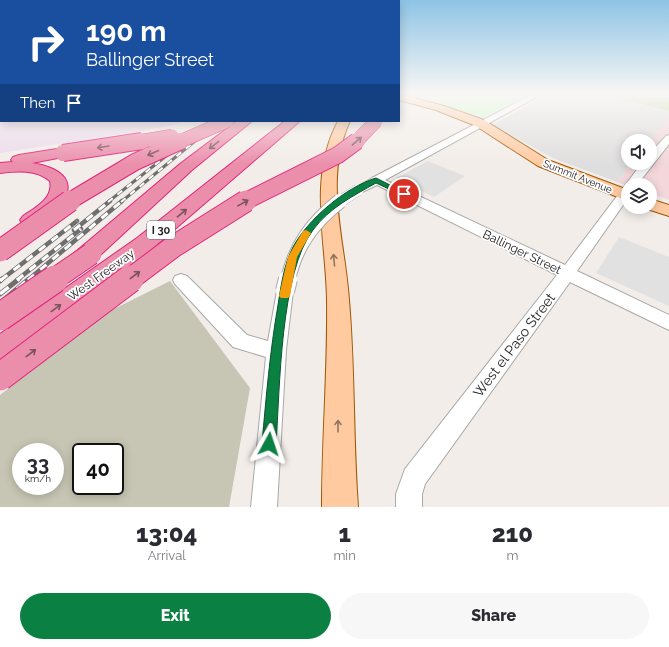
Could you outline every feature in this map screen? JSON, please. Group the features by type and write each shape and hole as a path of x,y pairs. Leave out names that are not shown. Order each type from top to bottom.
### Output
{"highway":[{"path":"0,163 175,135 220,122"},
{"path":"0,251 114,173 148,155 225,122"},
{"path":"12,333 134,212 186,167 244,122"},
{"name":"West Freeway","path":"0,317 131,227 270,122"},
{"name":"West Freeway","path":"0,350 12,333 145,243 292,122"},
{"path":"0,377 173,247 241,204 338,155 360,139 375,122"},
{"path":"0,168 31,167 46,170 54,175 60,182 55,198 42,210 0,241"}],"main road":[{"name":"Summit Avenue","path":"466,118 480,123 543,163 621,189"},
{"path":"340,507 338,453 338,299 328,192 333,150 344,122"},
{"path":"657,206 669,210"},
{"path":"338,453 354,507"}],"street":[{"path":"264,507 276,350 285,291 293,257 310,228 335,204 491,118"},
{"path":"657,152 669,138"},
{"name":"Ballinger Street","path":"376,180 669,323"},
{"name":"West el Paso Street","path":"409,506 409,494 414,478 621,201"},
{"path":"181,280 240,341 259,348 276,350"}],"shaded area":[{"path":"506,118 668,118 656,134 621,134 621,170 626,170 617,182 553,158 493,125"},
{"path":"669,118 669,200 657,196 657,178 621,178 621,183 617,182 626,170 657,170 657,134 656,134"},
{"path":"0,122 180,122 142,131 0,153"},
{"path":"428,161 465,176 434,197 397,179 398,177"},
{"path":"619,237 669,257 669,306 596,273"},
{"path":"170,281 250,388 229,507 0,507 0,395 102,315"}],"railway":[{"path":"184,142 209,122"},
{"path":"194,142 218,122"},
{"path":"108,202 185,141"},
{"path":"121,202 195,141"},
{"path":"74,230 110,201"},
{"path":"28,280 122,201"},
{"path":"1,280 77,221"},
{"path":"17,280 81,229"},
{"path":"0,294 19,279"},
{"path":"0,303 29,279"}],"slow traffic":[{"path":"284,296 293,257 306,233"}],"route":[{"path":"269,444 278,335 290,266 297,248 310,228 335,204 376,180 404,194"}]}
